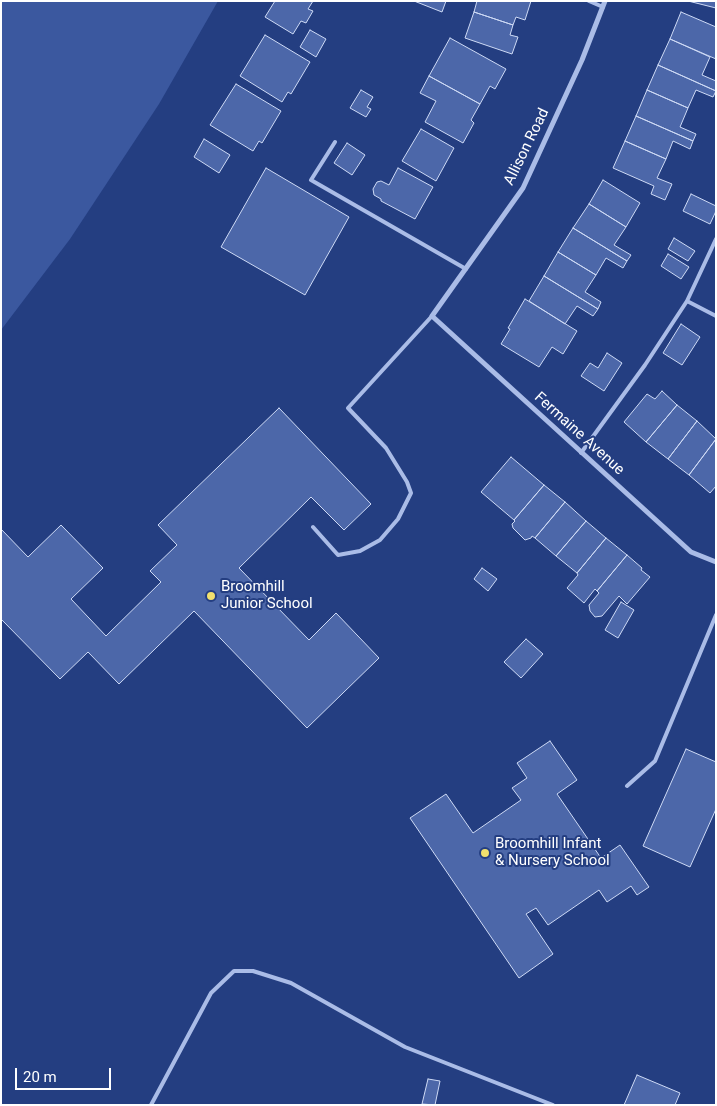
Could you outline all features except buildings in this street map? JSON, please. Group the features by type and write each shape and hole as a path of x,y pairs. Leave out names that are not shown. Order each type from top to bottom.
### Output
{"street":[{"name":"Allison Road","path":"432,316 523,188 582,60 605,1"},
{"name":"Fermaine Avenue","path":"432,316 690,552 716,562"}],"lane":[{"path":"589,1 603,7"},
{"path":"335,142 311,180 466,269"},
{"path":"581,453 645,365 687,301 716,239"},
{"path":"687,301 716,316"},
{"path":"313,526 338,555 360,551 380,540 398,519 411,493 407,482 386,448 348,408 432,316"},
{"path":"627,786 655,761 716,615"},
{"path":"151,1105 212,993 234,971 253,971 291,983 405,1047 553,1105"}],"shaded area":[{"path":"1,1 218,1 159,104 70,239 1,330"}],"place":[{"name":"Broomhill Junior School","path":"211,596"},
{"name":"Broomhill Infant & Nursery School","path":"485,853"}]}
